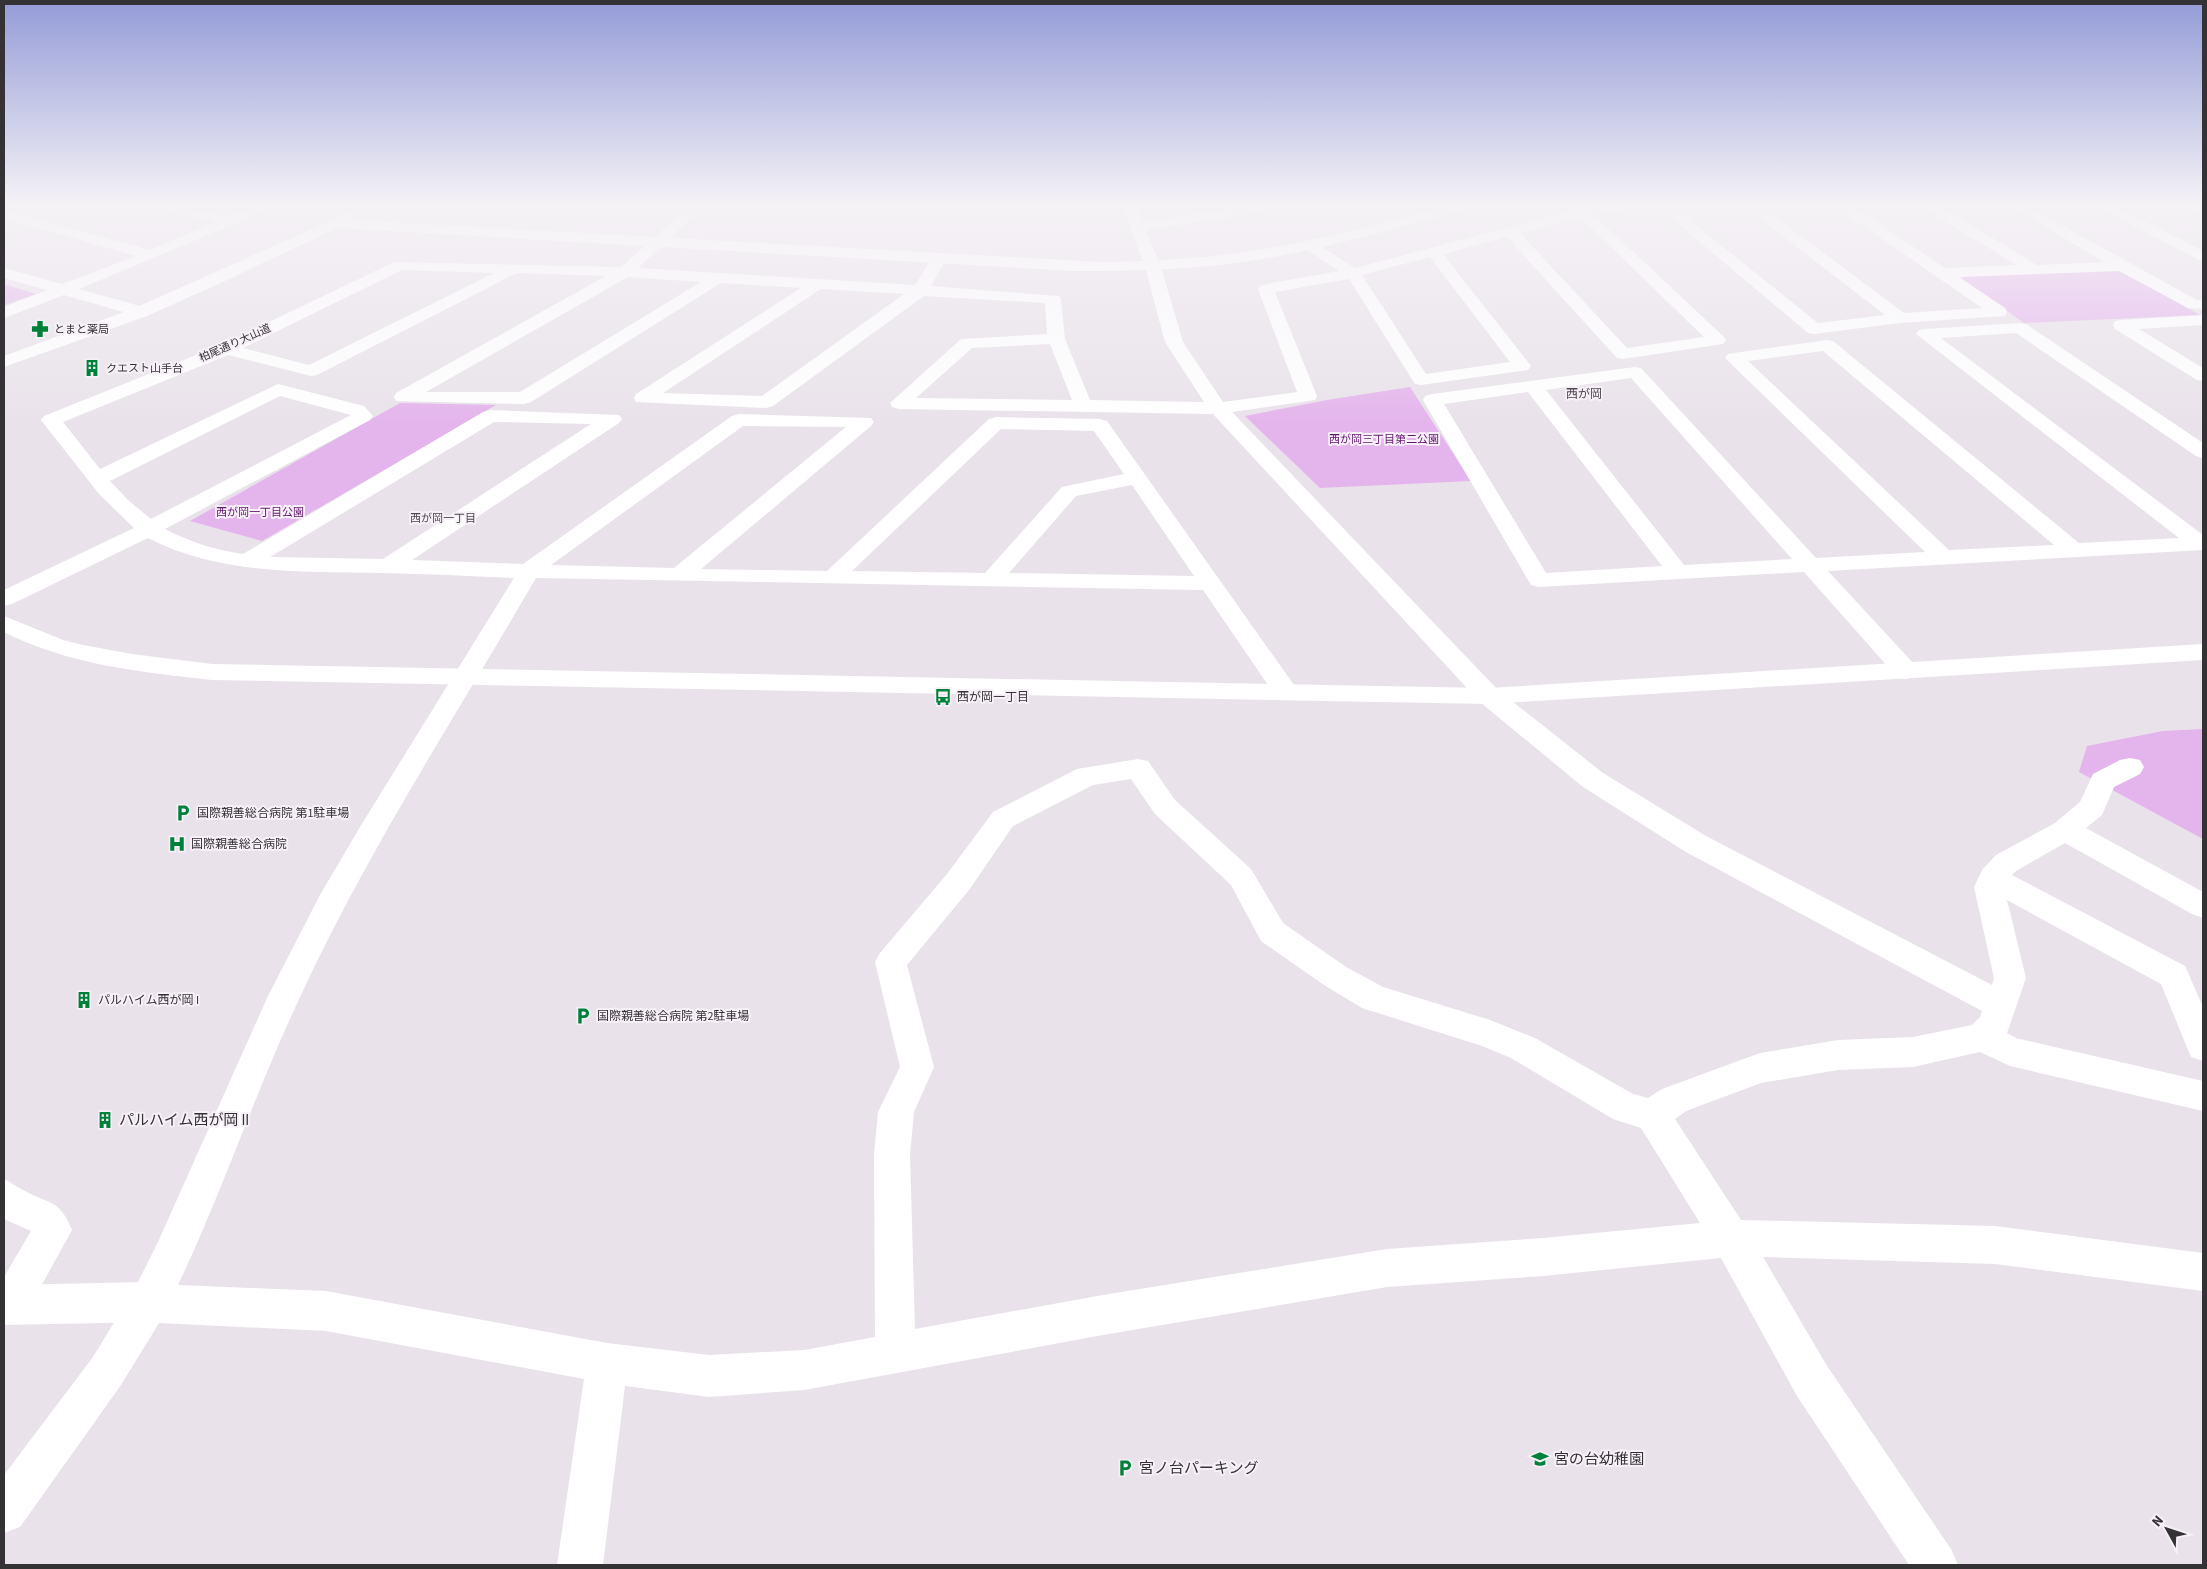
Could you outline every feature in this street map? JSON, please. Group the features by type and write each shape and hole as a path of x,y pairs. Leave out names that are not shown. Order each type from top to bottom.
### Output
{"street":[{"path":"24,279 141,312"},
{"path":"4,313 92,279"},
{"path":"4,362 141,312 216,279"},
{"name":"柏尾通り大山道","path":"99,478 51,420 227,348 369,279"},
{"path":"227,348 311,371 493,279"},
{"path":"612,279 403,397 524,398 716,279"},
{"name":"柏尾通り大山道","path":"738,279 1053,299 1056,339"},
{"path":"818,284 643,398 766,402 920,290 926,279"},
{"path":"1156,279 1174,342 1194,375 1218,408 1488,696 1593,780 1696,844 1817,910 2000,1005"},
{"path":"1084,405 1056,339 967,343 899,403 1218,408 1308,396 1266,289 1320,279"},
{"path":"1358,279 1421,380 1522,366 1455,279"},
{"path":"1554,279 1623,354 1717,340 1652,279"},
{"path":"1753,279 1814,329 1900,318 1998,312 1953,279"},
{"path":"1849,279 1900,318"},
{"path":"2146,279 2194,305 2203,304"},
{"path":"2203,320 2122,325 2203,376"},
{"path":"2202,543 1925,334 2020,328 2203,452"},
{"path":"1944,558 1734,358 1827,345 2075,551"},
{"path":"1906,670 1811,566 1635,372 1432,400 1540,580 1811,566 2202,543"},
{"path":"1533,386 1678,572"},
{"path":"4,599 149,529 363,416 358,410 278,390 99,478 122,506 149,529 175,542 246,562 292,566 388,566 528,571 1210,583"},
{"path":"246,562 490,416 612,419 388,566"},
{"path":"4,1511 107,1371 149,1302 172,1255 288,988 331,903 370,834 467,676 528,571 739,420 864,422 681,574"},
{"path":"834,576 996,423 1100,425 1286,692"},
{"path":"992,579 1069,491 1137,478"},
{"path":"4,623 52,645 93,657 212,672 1488,696 2203,652"},
{"path":"1652,1115 1674,1100 1760,1068 1838,1054 1913,1052 1982,1038 1994,1025 2010,978 1989,887 1992,878 2006,863 2065,830 2092,808 2103,781 2130,767"},
{"path":"895,1353 892,1155 896,1112 917,1067 891,962 958,882 1003,819 1087,776 1138,768 1165,807 1241,877 1272,932 1335,976 1373,998 1499,1037 1523,1048 1625,1108 1652,1115 1731,1238 1812,1381 1935,1565"},
{"path":"2065,830 2203,906"},
{"path":"1992,878 2174,975 2203,1046"},
{"path":"1982,1038 2010,1051 2203,1096"},
{"path":"4,1197 10,1203 43,1217 53,1230 6,1305"},
{"path":"6,1305 149,1302 326,1311 607,1364 709,1376 804,1370 1103,1315 1387,1268 1543,1257 1731,1238 1995,1245 2203,1272"},
{"path":"580,1565 607,1364"}],"green space":[{"path":"1962,279 2137,279 2200,315 2024,323"},
{"path":"4,284 36,294 4,305"},
{"name":"西が岡三丁目第二公園","path":"1410,387 1471,481 1320,488 1245,416 1327,400"},
{"name":"西が岡一丁目公園","path":"400,403 496,405 262,541 190,521"},
{"path":"2203,729 2203,839 2079,772 2087,746 2163,731"}],"place":[{"name":"とまと薬局","path":"40,329"},
{"name":"クエスト山手台","path":"92,368"},
{"name":"西が岡一丁目","path":"943,697"},
{"name":"国際親善総合病院 第1駐車場","path":"183,813"},
{"name":"国際親善総合病院","path":"177,844"},
{"name":"パルハイム西が岡 I","path":"84,1000"},
{"name":"国際親善総合病院 第2駐車場","path":"583,1016"},
{"name":"パルハイム西が岡 II","path":"105,1120"},
{"name":"宮の台幼稚園","path":"1540,1459"},
{"name":"宮ノ台パーキング","path":"1125,1468"}],"district":[{"name":"西が岡","path":"1584,394"},
{"name":"西が岡一丁目","path":"443,518"}]}
